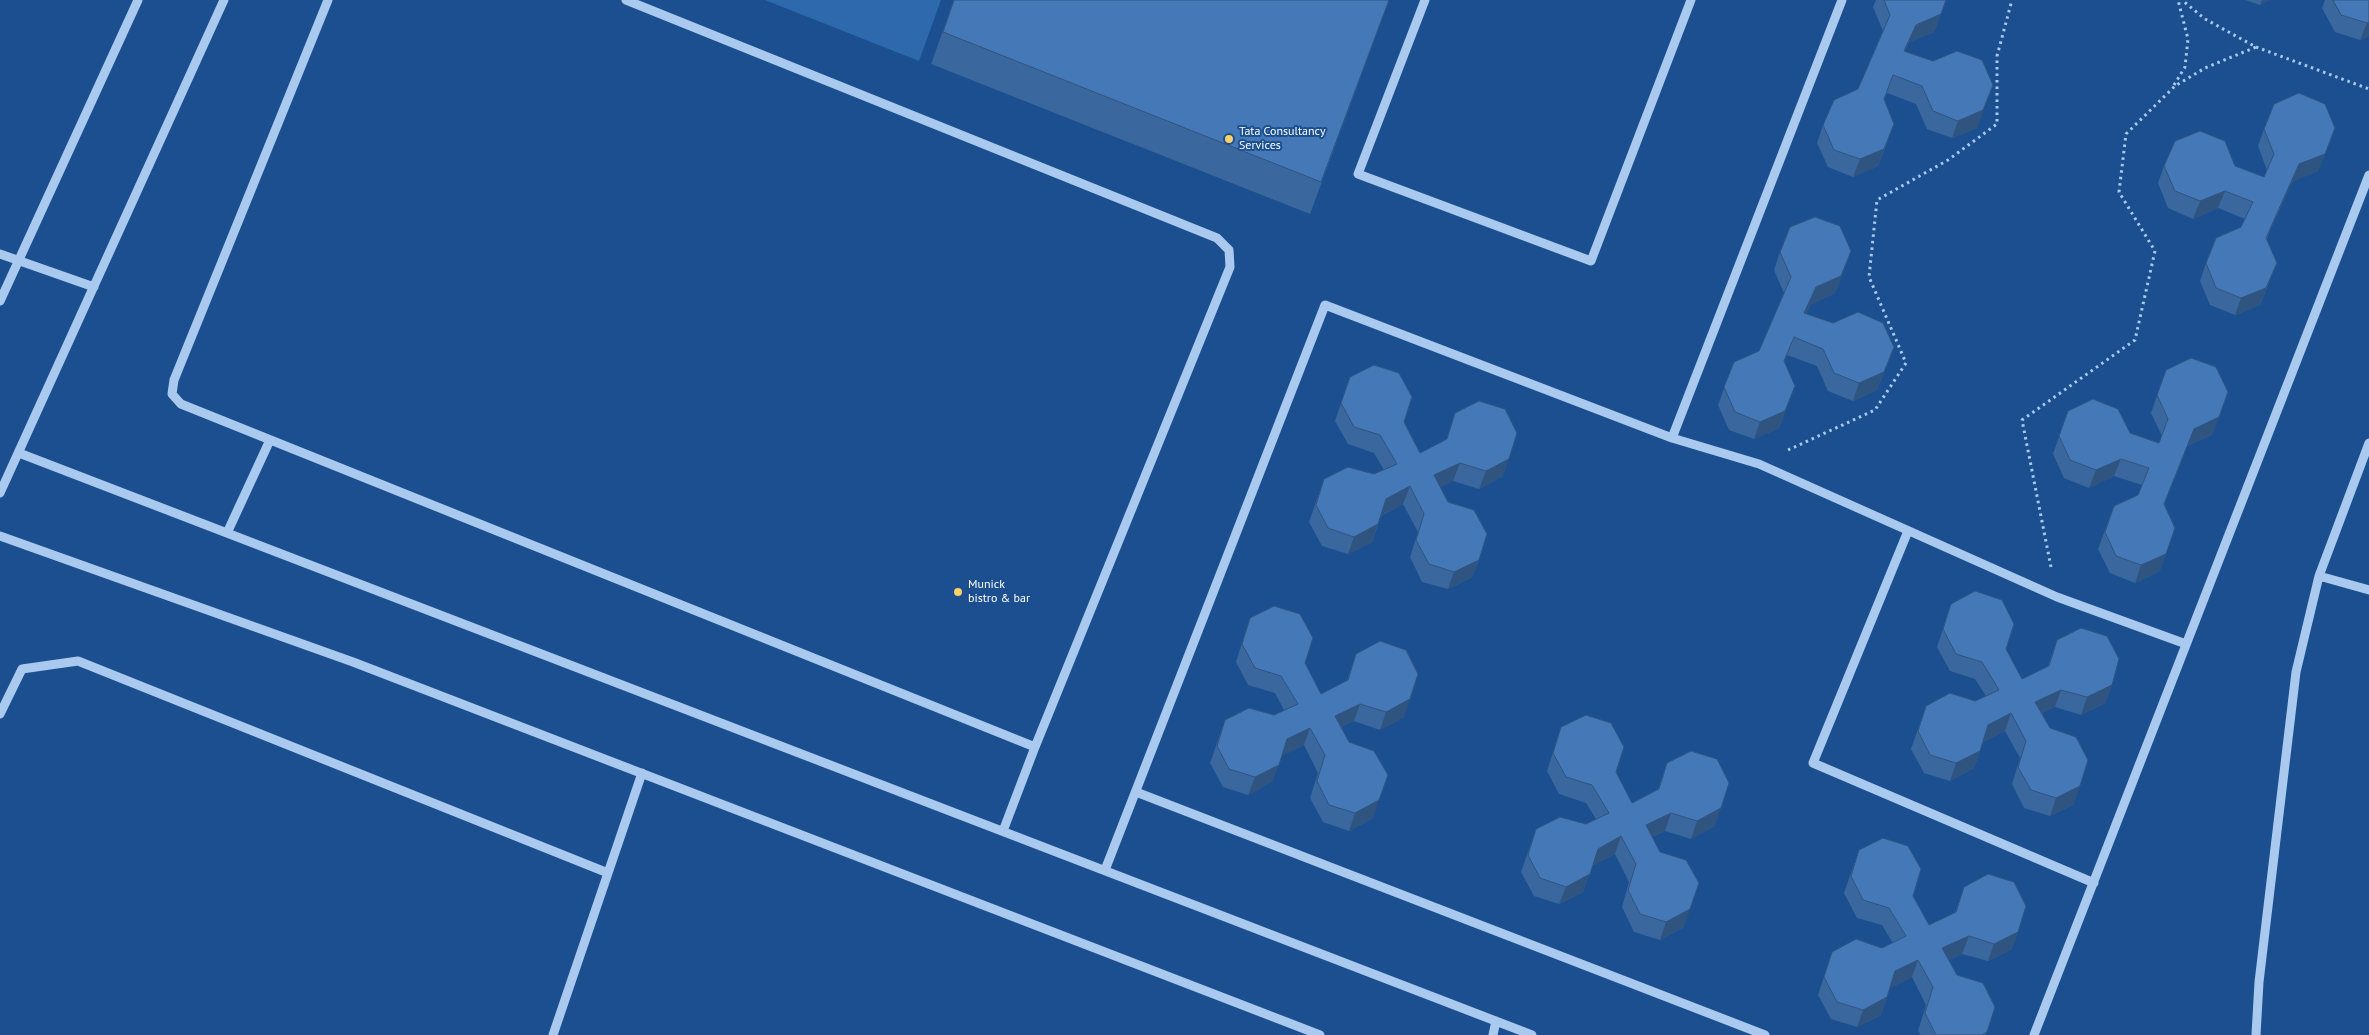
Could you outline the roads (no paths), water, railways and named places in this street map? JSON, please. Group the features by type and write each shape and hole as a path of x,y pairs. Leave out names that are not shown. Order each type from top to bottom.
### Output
{"street":[{"path":"0,301 138,0"},
{"path":"0,492 224,0"},
{"path":"328,0 174,380 172,394 181,404 1035,747"},
{"path":"626,0 1217,238 1229,250 1230,267 1003,830"},
{"path":"1425,0 1358,174 1591,262 1691,0"},
{"path":"1672,438 1842,0"},
{"path":"2034,1035 2369,175"},
{"path":"0,254 94,287"},
{"path":"1105,870 1325,305 1672,438 1759,464 2057,597 2186,644"},
{"path":"227,533 270,440"},
{"path":"2256,1035 2260,982 2296,672 2319,576 2369,443"},
{"path":"19,453 1532,1035"},
{"path":"1908,531 1814,763 2094,883"},
{"path":"0,536 353,662 1320,1035"},
{"path":"2319,576 2369,590"},
{"path":"0,714 22,669 78,661 608,873"},
{"path":"553,1035 642,773"},
{"path":"1136,792 1765,1035"},
{"path":"1493,1035 1496,1021"}],"place":[{"name":"Tata Consultancy Services","path":"1229,139"},
{"name":"Munick bistro & bar","path":"958,592"}]}
